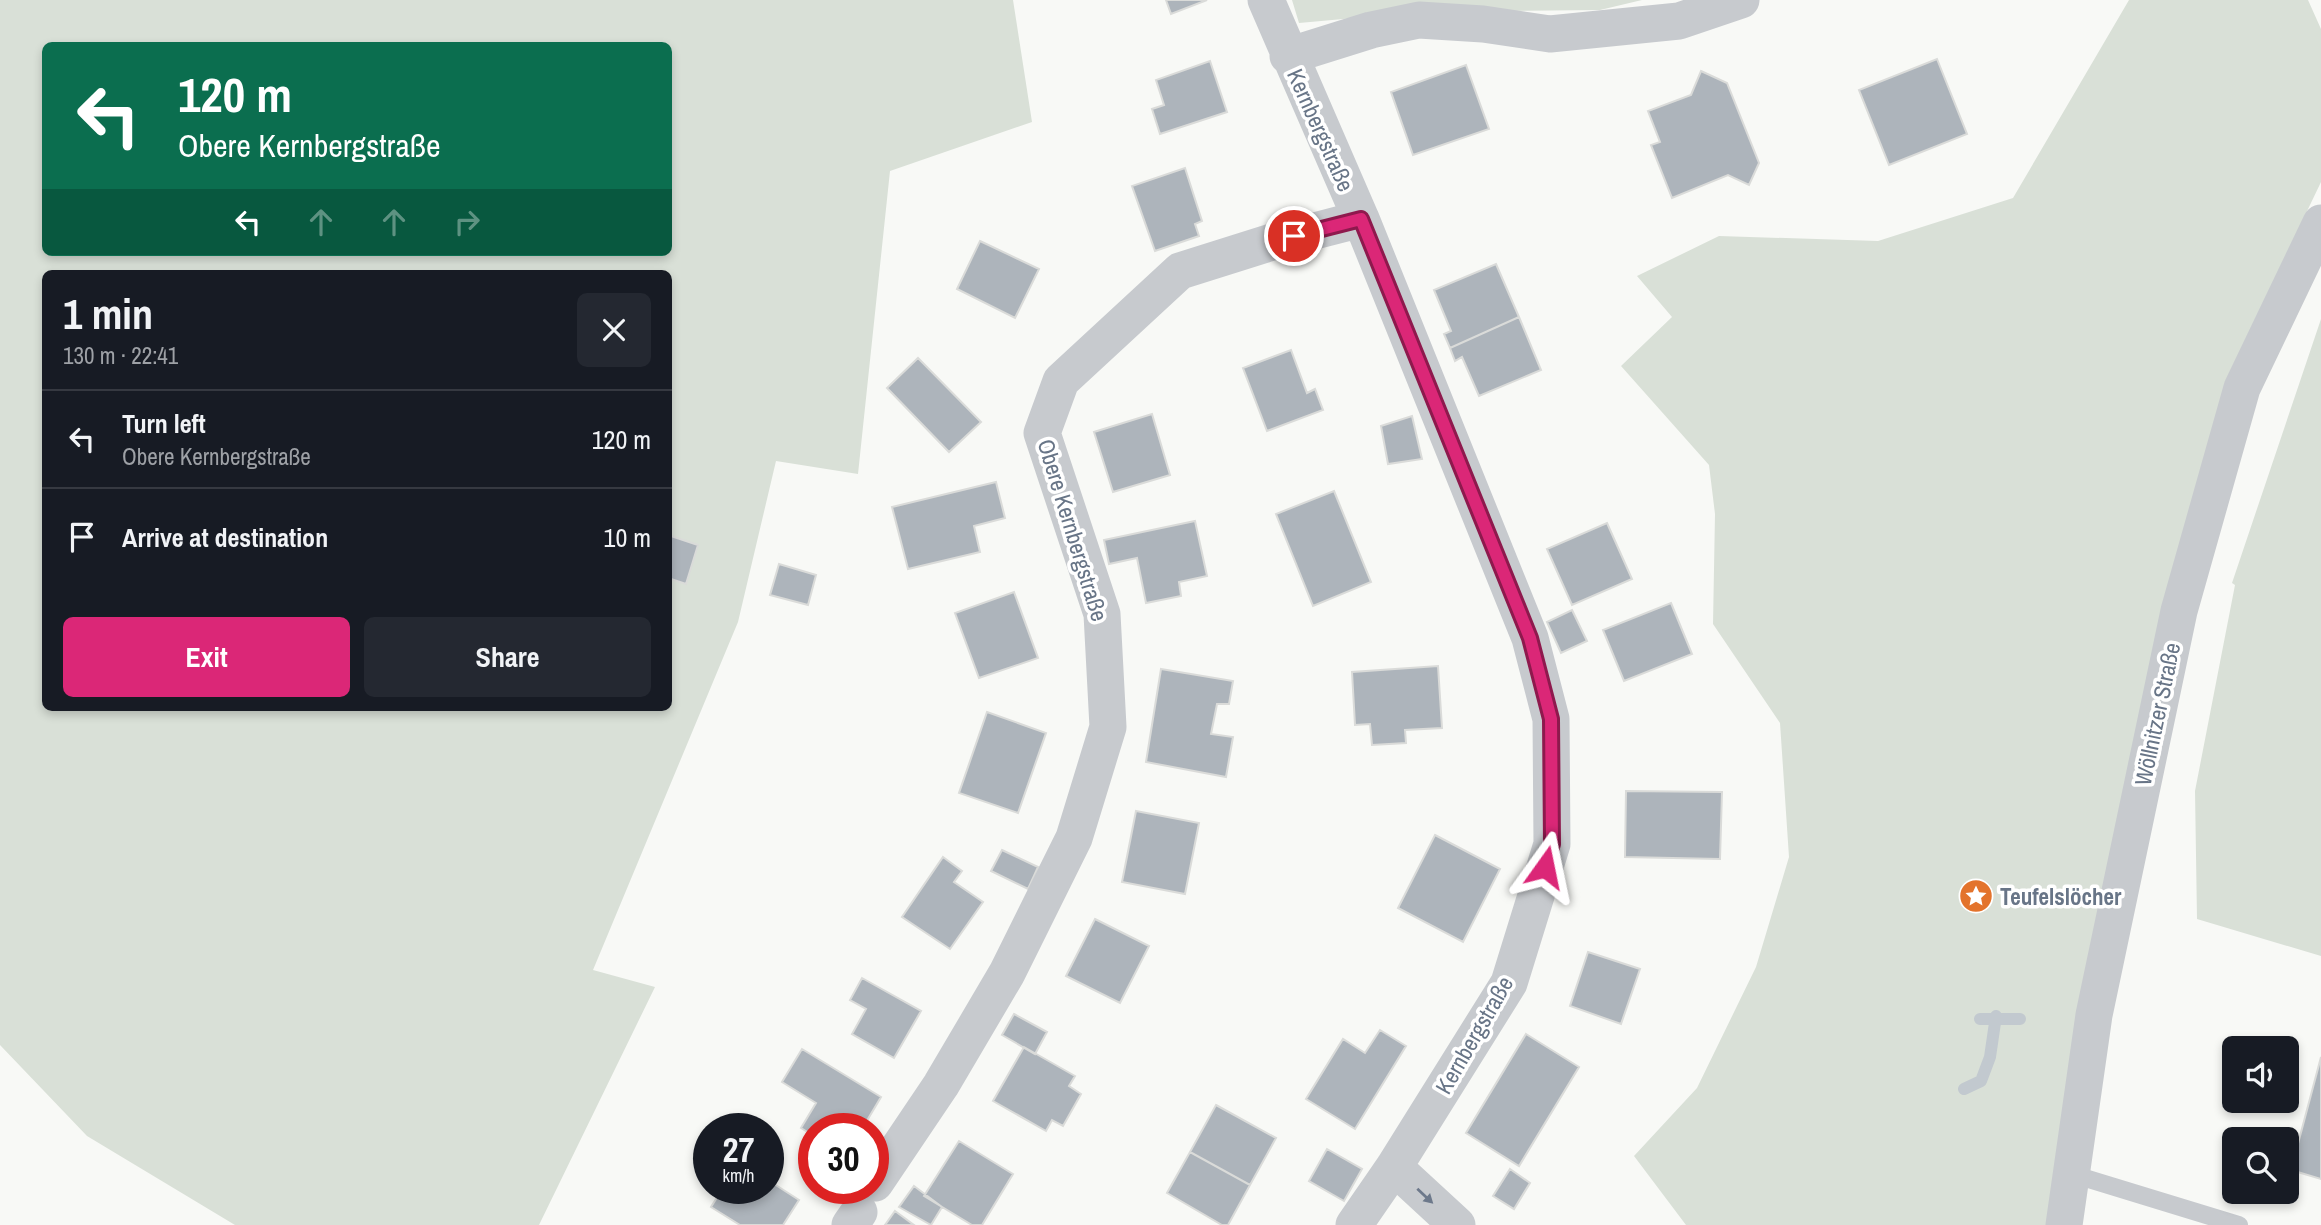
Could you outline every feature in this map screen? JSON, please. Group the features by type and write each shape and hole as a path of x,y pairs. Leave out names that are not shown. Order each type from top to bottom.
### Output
{"street":[{"name":"Kernbergstraße","path":"1266,0 1287,56 1361,219 1530,638 1551,719 1552,844 1509,983 1394,1167 1354,1225"},
{"path":"1287,56 1371,30 1419,20 1483,24 1550,34 1679,21 1741,0"},
{"name":"Obere Kernbergstraße","path":"862,1207 941,1085 1007,973 1074,838 1108,727 1102,614 1042,433 1060,381 1180,271 1272,242 1361,219"},
{"name":"Wöllnitzer Straße","path":"2064,1225 2094,1015 2179,611 2242,388 2321,223"},
{"path":"1394,1167 1457,1225"}],"lane":[{"path":"2072,1174 2239,1225"}],"shaded area":[{"path":"0,0 1013,0 1032,122 890,171 858,474 776,461 738,622 593,970 655,987 539,1225 235,1225 87,1136 0,1045"},
{"path":"1292,0 1642,0 1600,10 1421,12 1299,23"},
{"path":"2129,0 2308,0 2321,29 2321,182 2225,382 2046,1225 1686,1225 1634,1156 1697,1088 1756,967 1789,857 1780,723 1713,624 1715,514 1709,465 1621,366 1672,317 1637,276 1719,236 1878,241 2013,198"},
{"path":"2321,319 2321,956 2197,919 2195,791 2235,585 2232,583"}],"building":[{"path":"1166,0 1207,0 1171,14"},
{"path":"1937,59 1967,134 1889,165 1859,90"},
{"path":"1210,61 1227,112 1160,134 1152,109 1164,105 1156,80"},
{"path":"1466,65 1489,129 1413,155 1391,92"},
{"path":"1701,71 1727,83 1759,163 1749,185 1728,175 1672,198 1651,145 1660,142 1648,111 1691,95"},
{"path":"1185,168 1202,221 1195,224 1199,236 1155,251 1132,186"},
{"path":"980,241 1039,269 1015,318 957,289"},
{"path":"1496,264 1519,317 1450,348 1444,334 1451,331 1434,290"},
{"path":"1519,317 1541,370 1479,396 1462,357 1455,361 1450,348"},
{"path":"1291,350 1307,393 1315,389 1323,410 1267,431 1243,368"},
{"path":"918,358 981,422 949,452 887,388"},
{"path":"1152,414 1170,475 1113,492 1094,432"},
{"path":"1412,416 1422,459 1388,464 1381,426"},
{"path":"996,482 1005,518 974,526 980,552 908,569 892,507"},
{"path":"1334,491 1371,582 1313,606 1276,514"},
{"path":"1195,521 1207,576 1179,582 1181,596 1146,603 1137,558 1109,564 1104,540"},
{"path":"1607,523 1632,579 1572,605 1547,549"},
{"path":"672,536 698,545 686,584 672,579"},
{"path":"779,564 816,575 808,605 770,595"},
{"path":"1014,592 1038,658 979,678 955,613"},
{"path":"1671,603 1692,654 1624,681 1603,630"},
{"path":"1572,610 1587,641 1561,653 1547,622"},
{"path":"1438,666 1442,728 1405,730 1406,743 1372,745 1370,724 1355,725 1352,672"},
{"path":"1161,669 1233,681 1229,704 1217,704 1211,734 1233,737 1226,777 1146,762"},
{"path":"987,712 1046,733 1018,813 959,793"},
{"path":"1626,791 1722,792 1720,859 1625,857"},
{"path":"1136,811 1199,823 1185,894 1122,882"},
{"path":"1435,835 1500,869 1463,942 1398,908"},
{"path":"1002,850 1038,867 1028,889 991,871"},
{"path":"943,857 962,871 954,882 983,902 950,949 902,917"},
{"path":"1095,919 1149,946 1120,1003 1066,976"},
{"path":"1588,952 1640,969 1621,1024 1570,1006"},
{"path":"862,978 921,1011 894,1058 852,1034 866,1009 850,1000"},
{"path":"1014,1014 1047,1032 1035,1054 1002,1035"},
{"path":"1380,1030 1406,1046 1355,1129 1306,1099 1343,1039 1365,1053"},
{"path":"1526,1034 1579,1067 1519,1166 1466,1133"},
{"path":"1024,1047 1075,1076 1069,1086 1081,1094 1063,1126 1052,1120 1046,1131 993,1101"},
{"path":"802,1049 881,1097 872,1113 810,1113 816,1103 782,1082"},
{"path":"2321,1057 2321,1179 2299,1172 2299,1140"},
{"path":"1216,1105 1276,1138 1250,1185 1190,1152"},
{"path":"959,1141 1013,1174 982,1225 972,1225 924,1196"},
{"path":"1327,1149 1362,1169 1344,1201 1309,1181"},
{"path":"1190,1152 1250,1185 1228,1225 1222,1225 1167,1193"},
{"path":"1510,1169 1530,1183 1514,1209 1493,1196"},
{"path":"914,1186 942,1207 931,1225 899,1207"},
{"path":"784,1190 798,1199 783,1225 740,1225 711,1207 713,1204 784,1204"},
{"path":"895,1211 914,1225 885,1225"}],"waterway":[{"path":"1964,1089 1981,1081 1990,1057 1996,1016"},
{"path":"1980,1019 2020,1019"}],"place":[{"name":"Teufelslöcher","path":"1976,896"}],"route":[{"path":"1294,236 1361,219 1530,638 1551,719 1552,844 1545,867"}]}
